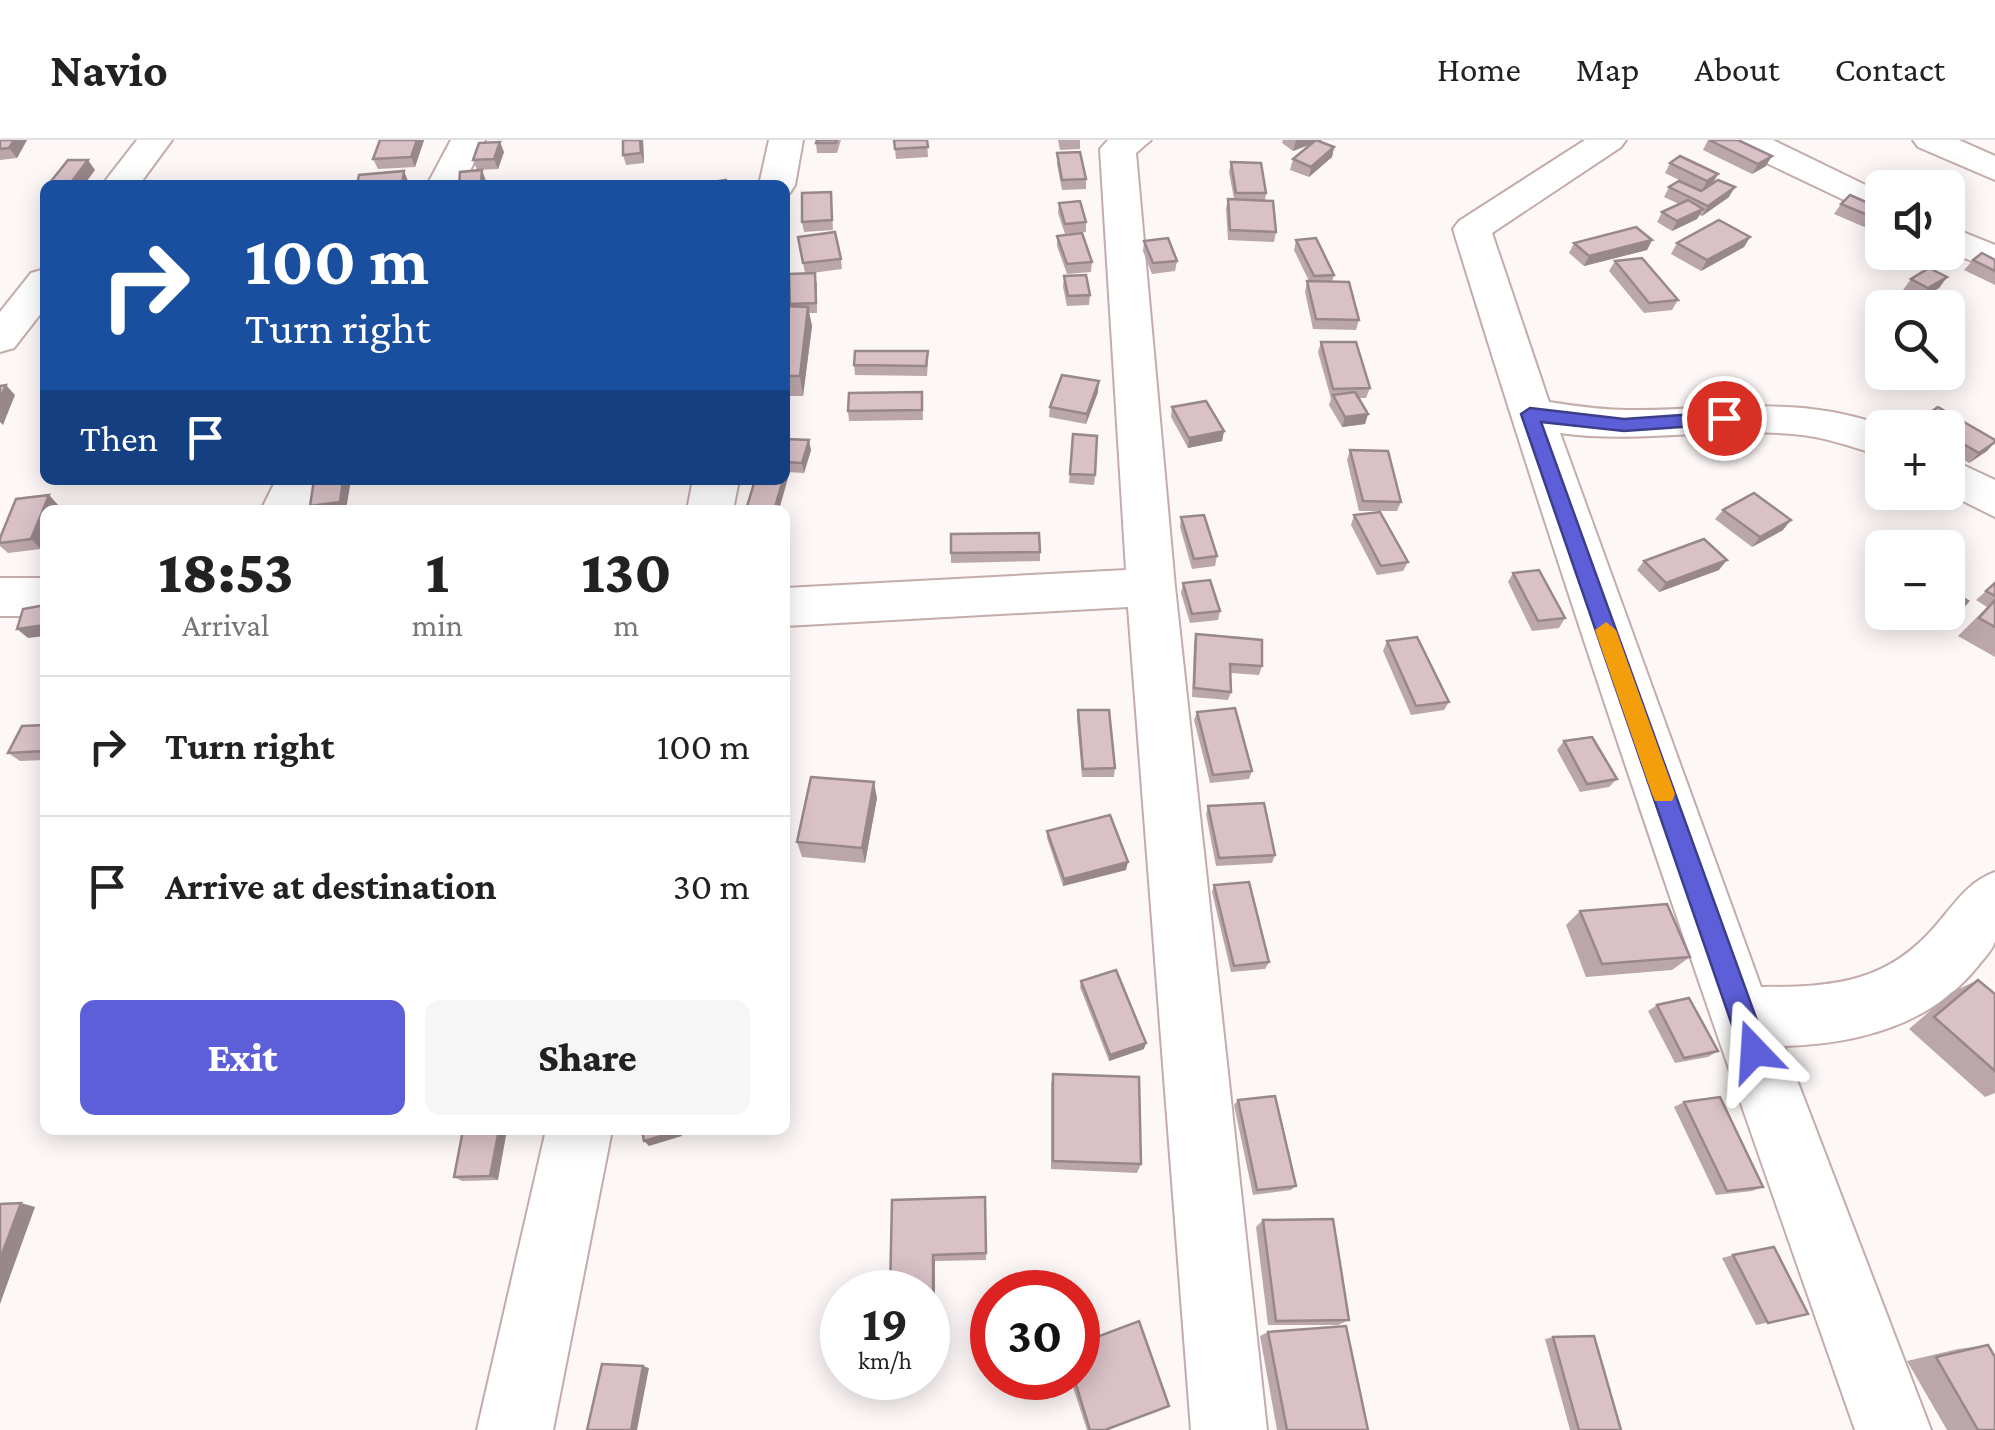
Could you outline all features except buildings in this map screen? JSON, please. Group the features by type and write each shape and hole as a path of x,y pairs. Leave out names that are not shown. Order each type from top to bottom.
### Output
{"street":[{"path":"124,180 154,140"},
{"path":"448,180 468,140"},
{"path":"778,180 786,140"},
{"path":"1134,140 1118,148 1150,587 1229,1430"},
{"path":"1609,140 1472,229 1530,414 1893,1430"},
{"path":"1746,140 1865,199"},
{"path":"1930,140 1995,169"},
{"path":"1965,245 1995,259"},
{"path":"0,339 40,287"},
{"path":"1530,414 1624,425 1800,417 1865,435"},
{"path":"1965,484 1995,501"},
{"path":"790,607 1150,587"},
{"path":"0,597 40,597"},
{"path":"1742,1016 1804,1018 1874,1003 1925,980 1995,898"},
{"path":"516,1430 578,1135"}],"slow traffic":[{"path":"1606,630 1663,794"}],"route":[{"path":"1724,418 1624,425 1530,414 1754,1051"}]}
